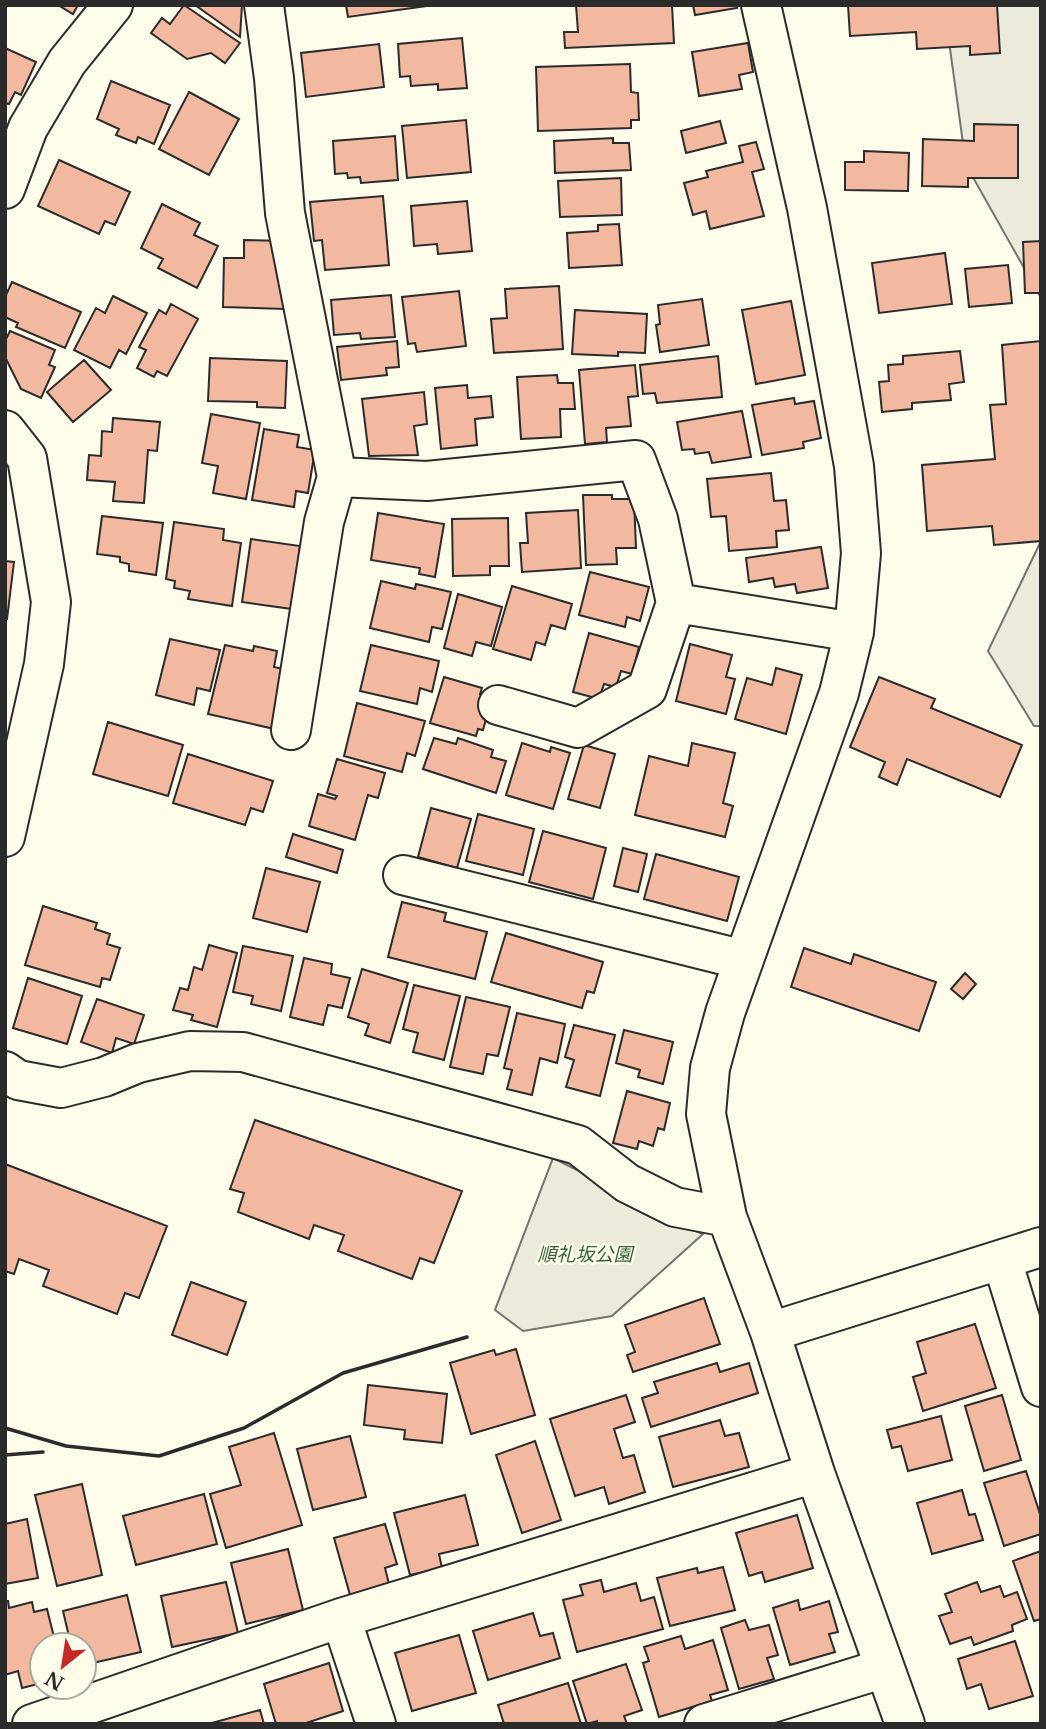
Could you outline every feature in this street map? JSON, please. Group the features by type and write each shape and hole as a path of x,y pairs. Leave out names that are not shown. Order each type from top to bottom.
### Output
{"street":[{"path":"5,189 28,128 67,62 113,5"},
{"path":"264,5 274,78 285,214 337,477 324,522 291,730"},
{"path":"761,5 807,208 854,466 861,553 853,632 839,693 725,1013 710,1068 706,1114 727,1217 770,1332 816,1473 905,1724"},
{"path":"5,430 27,458 51,602 44,664 5,838"},
{"path":"337,477 427,481 636,460 658,519 676,603 647,690 578,728 498,705"},
{"path":"676,603 853,632"},
{"path":"403,875 744,960"},
{"path":"5,1072 18,1080 61,1088 104,1077 138,1063 190,1051 243,1052 578,1145 627,1183 675,1207 727,1217"},
{"path":"770,1332 1041,1247"},
{"path":"1002,1260 1041,1387"},
{"path":"32,1724 341,1618 816,1473"},
{"path":"341,1618 376,1724"},
{"path":"704,1724 885,1668"}],"green space":[{"path":"944,5 1041,5 1041,298 966,165"},
{"path":"1041,541 1041,726 1034,726 988,651"},
{"name":"順礼坂公園","path":"553,1158 579,1171 628,1203 703,1234 612,1316 523,1331 495,1310"}],"building":[{"path":"58,5 78,5 73,14"},
{"path":"184,5 240,43 225,63 211,53 187,59 151,33 162,18 170,24"},
{"path":"195,5 242,5 240,37"},
{"path":"346,5 434,5 348,17"},
{"path":"576,5 672,5 674,43 565,48 564,32 578,32"},
{"path":"693,5 737,5 737,8 695,15"},
{"path":"848,5 997,5 1000,53 970,55 970,46 917,49 916,32 850,36"},
{"path":"462,38 467,88 438,90 438,84 411,86 410,76 400,77 398,44"},
{"path":"748,43 753,72 739,75 742,89 699,96 692,52"},
{"path":"379,44 384,87 306,97 301,53"},
{"path":"5,48 36,62 21,95 15,92 9,104 5,103"},
{"path":"630,64 631,92 638,93 639,120 631,120 631,128 538,131 536,67"},
{"path":"111,81 170,105 154,144 138,137 136,143 116,135 119,129 97,119"},
{"path":"189,92 239,119 209,175 159,149"},
{"path":"466,120 471,172 407,178 402,126"},
{"path":"720,121 726,143 686,153 681,131"},
{"path":"974,124 1018,125 1018,178 968,178 968,187 922,186 923,139 974,141"},
{"path":"395,136 398,180 361,183 360,177 348,178 347,173 335,174 333,141"},
{"path":"613,138 613,143 629,143 631,170 555,173 554,141"},
{"path":"756,142 764,169 752,172 764,216 710,229 706,211 693,215 684,183 708,177 706,171 743,162 739,146"},
{"path":"864,151 909,153 908,191 845,190 845,162 864,162"},
{"path":"59,160 130,192 115,225 105,221 99,234 38,206"},
{"path":"621,178 622,215 560,217 558,181"},
{"path":"383,196 389,265 325,270 322,240 314,241 310,202"},
{"path":"467,201 472,251 438,254 437,244 414,246 411,206"},
{"path":"162,204 200,223 194,235 218,246 197,288 158,268 163,259 141,248"},
{"path":"619,224 622,265 569,268 567,233 598,231 598,225"},
{"path":"244,240 287,241 285,309 223,307 224,258 244,258"},
{"path":"1041,241 1041,293 1025,293 1023,242"},
{"path":"945,253 952,304 879,313 872,263"},
{"path":"1008,265 1012,303 969,307 965,269"},
{"path":"12,282 81,312 65,348 16,327 18,323 5,317 5,297"},
{"path":"559,286 563,349 494,353 491,319 507,318 505,289"},
{"path":"459,291 466,346 417,352 415,343 408,344 402,297"},
{"path":"391,295 395,337 361,339 360,333 334,335 331,300"},
{"path":"113,296 147,313 126,354 119,350 110,368 74,350 96,308 105,313"},
{"path":"702,299 709,345 660,352 656,325 660,324 658,305"},
{"path":"791,301 805,375 756,384 742,310"},
{"path":"171,304 198,319 167,376 157,371 154,377 137,368 146,350 139,347 159,310 166,314"},
{"path":"575,310 647,314 645,353 618,352 618,356 572,354"},
{"path":"10,331 55,350 49,365 55,367 41,398 21,389 5,357 5,341"},
{"path":"397,341 399,367 386,368 387,375 341,380 337,347"},
{"path":"1041,341 1041,541 994,545 992,526 927,531 922,465 995,459 990,405 1006,404 1002,345"},
{"path":"960,351 964,382 949,384 951,400 912,403 912,409 882,412 879,382 889,381 888,365 903,364 903,356"},
{"path":"718,356 722,397 657,403 655,393 643,394 640,365"},
{"path":"210,358 287,361 285,408 257,407 257,402 208,401"},
{"path":"84,360 111,390 73,422 47,392"},
{"path":"635,365 638,396 628,397 631,426 606,428 607,442 585,444 579,370"},
{"path":"557,375 558,383 573,383 575,409 560,409 561,437 521,439 517,377"},
{"path":"467,385 468,398 491,396 493,417 475,419 477,445 441,449 435,388"},
{"path":"424,392 427,424 414,426 418,455 369,456 362,399"},
{"path":"794,398 795,404 814,401 821,438 803,442 804,448 762,455 752,405"},
{"path":"742,411 751,457 712,463 709,452 695,454 694,449 682,450 677,422"},
{"path":"211,414 260,423 246,499 213,493 218,466 202,463"},
{"path":"113,418 160,422 157,451 148,450 144,503 113,501 115,482 87,480 89,455 101,456 102,431 112,432"},
{"path":"264,429 299,435 297,447 315,450 308,493 296,491 294,507 252,500"},
{"path":"771,473 774,501 786,500 789,530 776,531 777,547 729,551 726,516 711,517 707,479"},
{"path":"583,495 612,495 612,499 634,499 636,548 616,548 617,564 586,565"},
{"path":"578,510 581,568 522,572 520,543 528,543 526,513"},
{"path":"378,513 444,524 435,577 419,574 420,568 371,560"},
{"path":"102,516 163,523 156,575 129,571 129,564 120,562 120,557 97,554"},
{"path":"508,518 509,566 490,566 490,575 453,576 452,519"},
{"path":"174,522 224,529 223,540 241,543 232,606 188,599 190,591 174,588 175,581 166,579"},
{"path":"251,539 300,546 292,609 242,602"},
{"path":"821,547 828,588 797,593 795,584 775,587 773,578 749,582 746,558"},
{"path":"5,561 14,562 7,619 5,619"},
{"path":"590,572 649,587 640,621 627,617 625,627 579,615"},
{"path":"381,581 415,589 416,584 451,592 442,629 432,627 429,642 370,628"},
{"path":"512,586 572,604 565,629 551,625 545,645 536,642 531,660 493,649"},
{"path":"458,594 502,607 491,646 476,642 472,656 444,648"},
{"path":"589,633 639,647 632,674 621,671 616,687 604,684 599,699 573,692"},
{"path":"170,639 220,650 210,691 197,688 194,705 156,695"},
{"path":"690,644 732,655 726,677 735,679 726,714 676,701"},
{"path":"225,645 253,651 254,646 277,651 274,667 292,671 279,730 208,714"},
{"path":"371,645 439,661 432,692 420,688 417,704 360,691"},
{"path":"776,668 802,675 786,734 735,719 747,678 772,685"},
{"path":"444,677 482,688 480,694 492,698 483,730 478,729 476,736 430,723"},
{"path":"879,677 935,699 931,708 1022,745 1000,797 907,759 897,785 879,777 885,762 850,747"},
{"path":"357,703 425,721 415,756 407,753 402,772 344,756"},
{"path":"108,722 183,745 168,796 93,774"},
{"path":"434,738 456,744 458,738 493,750 491,757 506,761 496,793 423,769"},
{"path":"522,743 550,752 551,747 570,753 553,809 506,795"},
{"path":"692,743 735,753 723,803 733,806 725,837 635,815 649,756 688,766"},
{"path":"584,745 615,754 600,808 568,799"},
{"path":"188,754 273,781 263,812 251,808 245,825 173,803"},
{"path":"337,759 385,773 378,798 368,795 355,840 309,826 318,794 335,799 337,796 327,793"},
{"path":"431,808 471,819 457,868 418,857"},
{"path":"478,814 534,829 523,875 466,861"},
{"path":"543,831 606,848 593,899 529,882"},
{"path":"293,834 343,850 337,873 286,857"},
{"path":"623,848 647,854 638,892 614,886"},
{"path":"656,854 739,877 727,921 644,899"},
{"path":"266,868 320,882 307,932 253,918"},
{"path":"402,902 446,913 444,921 487,932 475,979 388,957"},
{"path":"43,906 97,923 95,929 110,934 107,944 120,948 110,980 102,978 100,987 25,965"},
{"path":"506,933 603,962 594,993 587,991 582,1008 491,982"},
{"path":"209,945 237,953 217,1027 191,1020 193,1015 173,1010 180,988 188,990 194,967 202,970"},
{"path":"243,946 293,956 281,1011 251,1004 253,996 233,992"},
{"path":"804,948 851,964 854,954 936,982 919,1031 791,987"},
{"path":"304,958 332,964 331,974 350,978 342,1008 328,1005 323,1025 290,1017"},
{"path":"362,969 408,983 390,1043 365,1035 369,1024 348,1017"},
{"path":"965,973 976,984 963,999 951,989"},
{"path":"28,978 82,996 67,1044 13,1028"},
{"path":"414,985 460,996 444,1060 413,1052 418,1033 403,1029"},
{"path":"466,997 510,1007 498,1056 487,1054 483,1074 450,1067"},
{"path":"97,999 144,1015 134,1044 116,1038 112,1053 81,1042"},
{"path":"517,1013 565,1024 557,1063 540,1058 532,1095 507,1089 512,1070 504,1068"},
{"path":"574,1025 615,1035 600,1096 566,1087 574,1060 565,1057"},
{"path":"624,1030 673,1042 663,1084 638,1077 640,1070 616,1063"},
{"path":"627,1091 670,1103 664,1130 658,1128 653,1146 639,1141 637,1149 613,1143"},
{"path":"255,1120 462,1191 434,1263 420,1258 412,1279 338,1251 344,1235 314,1225 309,1239 238,1212 244,1193 230,1189"},
{"path":"5,1164 167,1226 139,1298 125,1293 117,1314 43,1286 49,1270 19,1259 14,1274 5,1271"},
{"path":"191,1282 246,1302 227,1355 172,1335"},
{"path":"704,1298 720,1344 633,1372 627,1355 635,1352 625,1325"},
{"path":"975,1324 996,1388 923,1411 913,1377 926,1373 917,1342"},
{"path":"516,1349 535,1415 471,1434 450,1363 494,1350 496,1355"},
{"path":"717,1363 720,1372 749,1363 758,1393 651,1427 642,1398 658,1393 654,1382"},
{"path":"368,1385 447,1394 442,1443 404,1439 405,1430 364,1425"},
{"path":"626,1395 635,1422 614,1429 623,1458 634,1455 645,1492 609,1504 604,1487 575,1496 550,1419"},
{"path":"1002,1395 1021,1460 984,1471 965,1406"},
{"path":"941,1416 952,1460 908,1471 901,1446 892,1448 887,1430"},
{"path":"720,1420 725,1436 739,1433 749,1467 673,1487 659,1437"},
{"path":"274,1433 302,1525 226,1548 210,1494 241,1485 229,1447"},
{"path":"350,1436 366,1497 313,1510 297,1449"},
{"path":"535,1441 561,1520 522,1533 496,1455"},
{"path":"1026,1471 1041,1517 1041,1534 1004,1546 984,1483"},
{"path":"82,1484 102,1575 57,1586 35,1495"},
{"path":"962,1490 969,1515 975,1514 983,1540 932,1554 917,1503"},
{"path":"204,1494 217,1544 136,1565 123,1516"},
{"path":"465,1495 478,1545 439,1554 442,1568 410,1575 394,1513"},
{"path":"797,1515 813,1568 765,1582 762,1572 749,1576 736,1533"},
{"path":"27,1519 38,1578 5,1584 5,1524"},
{"path":"385,1524 397,1564 385,1568 389,1584 350,1595 334,1538"},
{"path":"288,1549 303,1610 246,1624 231,1563"},
{"path":"1041,1551 1041,1619 1034,1621 1013,1561"},
{"path":"723,1567 735,1610 670,1626 657,1578 697,1568 698,1573"},
{"path":"601,1580 604,1592 636,1583 641,1601 654,1597 663,1629 577,1652 563,1600 583,1595 580,1585"},
{"path":"226,1582 238,1633 172,1647 161,1596"},
{"path":"977,1582 981,1592 1000,1586 1004,1597 1017,1592 1027,1619 1012,1625 1013,1631 974,1645 971,1637 950,1644 939,1616 952,1612 945,1594"},
{"path":"127,1595 141,1652 98,1662 98,1631 68,1631 63,1611"},
{"path":"798,1600 800,1610 829,1601 838,1632 829,1634 835,1652 790,1665 773,1608"},
{"path":"5,1601 8,1601 9,1608 32,1602 34,1612 47,1609 52,1631 28,1631 28,1686 22,1688 18,1671 5,1675"},
{"path":"533,1613 540,1636 553,1633 560,1658 488,1680 473,1631"},
{"path":"745,1620 749,1630 769,1625 778,1655 767,1658 774,1679 739,1689 721,1628"},
{"path":"459,1635 476,1693 412,1711 395,1653"},
{"path":"681,1636 685,1649 713,1640 728,1690 710,1695 712,1701 659,1717 643,1663 649,1661 644,1647"},
{"path":"1015,1641 1033,1696 989,1709 981,1684 967,1689 958,1659"},
{"path":"329,1663 343,1711 303,1724 276,1724 264,1684"},
{"path":"626,1664 642,1710 624,1716 627,1724 597,1724 597,1721 587,1724 573,1681"},
{"path":"568,1683 581,1724 504,1724 498,1705"},
{"path":"260,1710 264,1724 208,1724"}],"wall":[{"path":"5,1428 66,1446 159,1456 244,1428 343,1373 467,1337"},
{"path":"5,1455 43,1452"}]}
